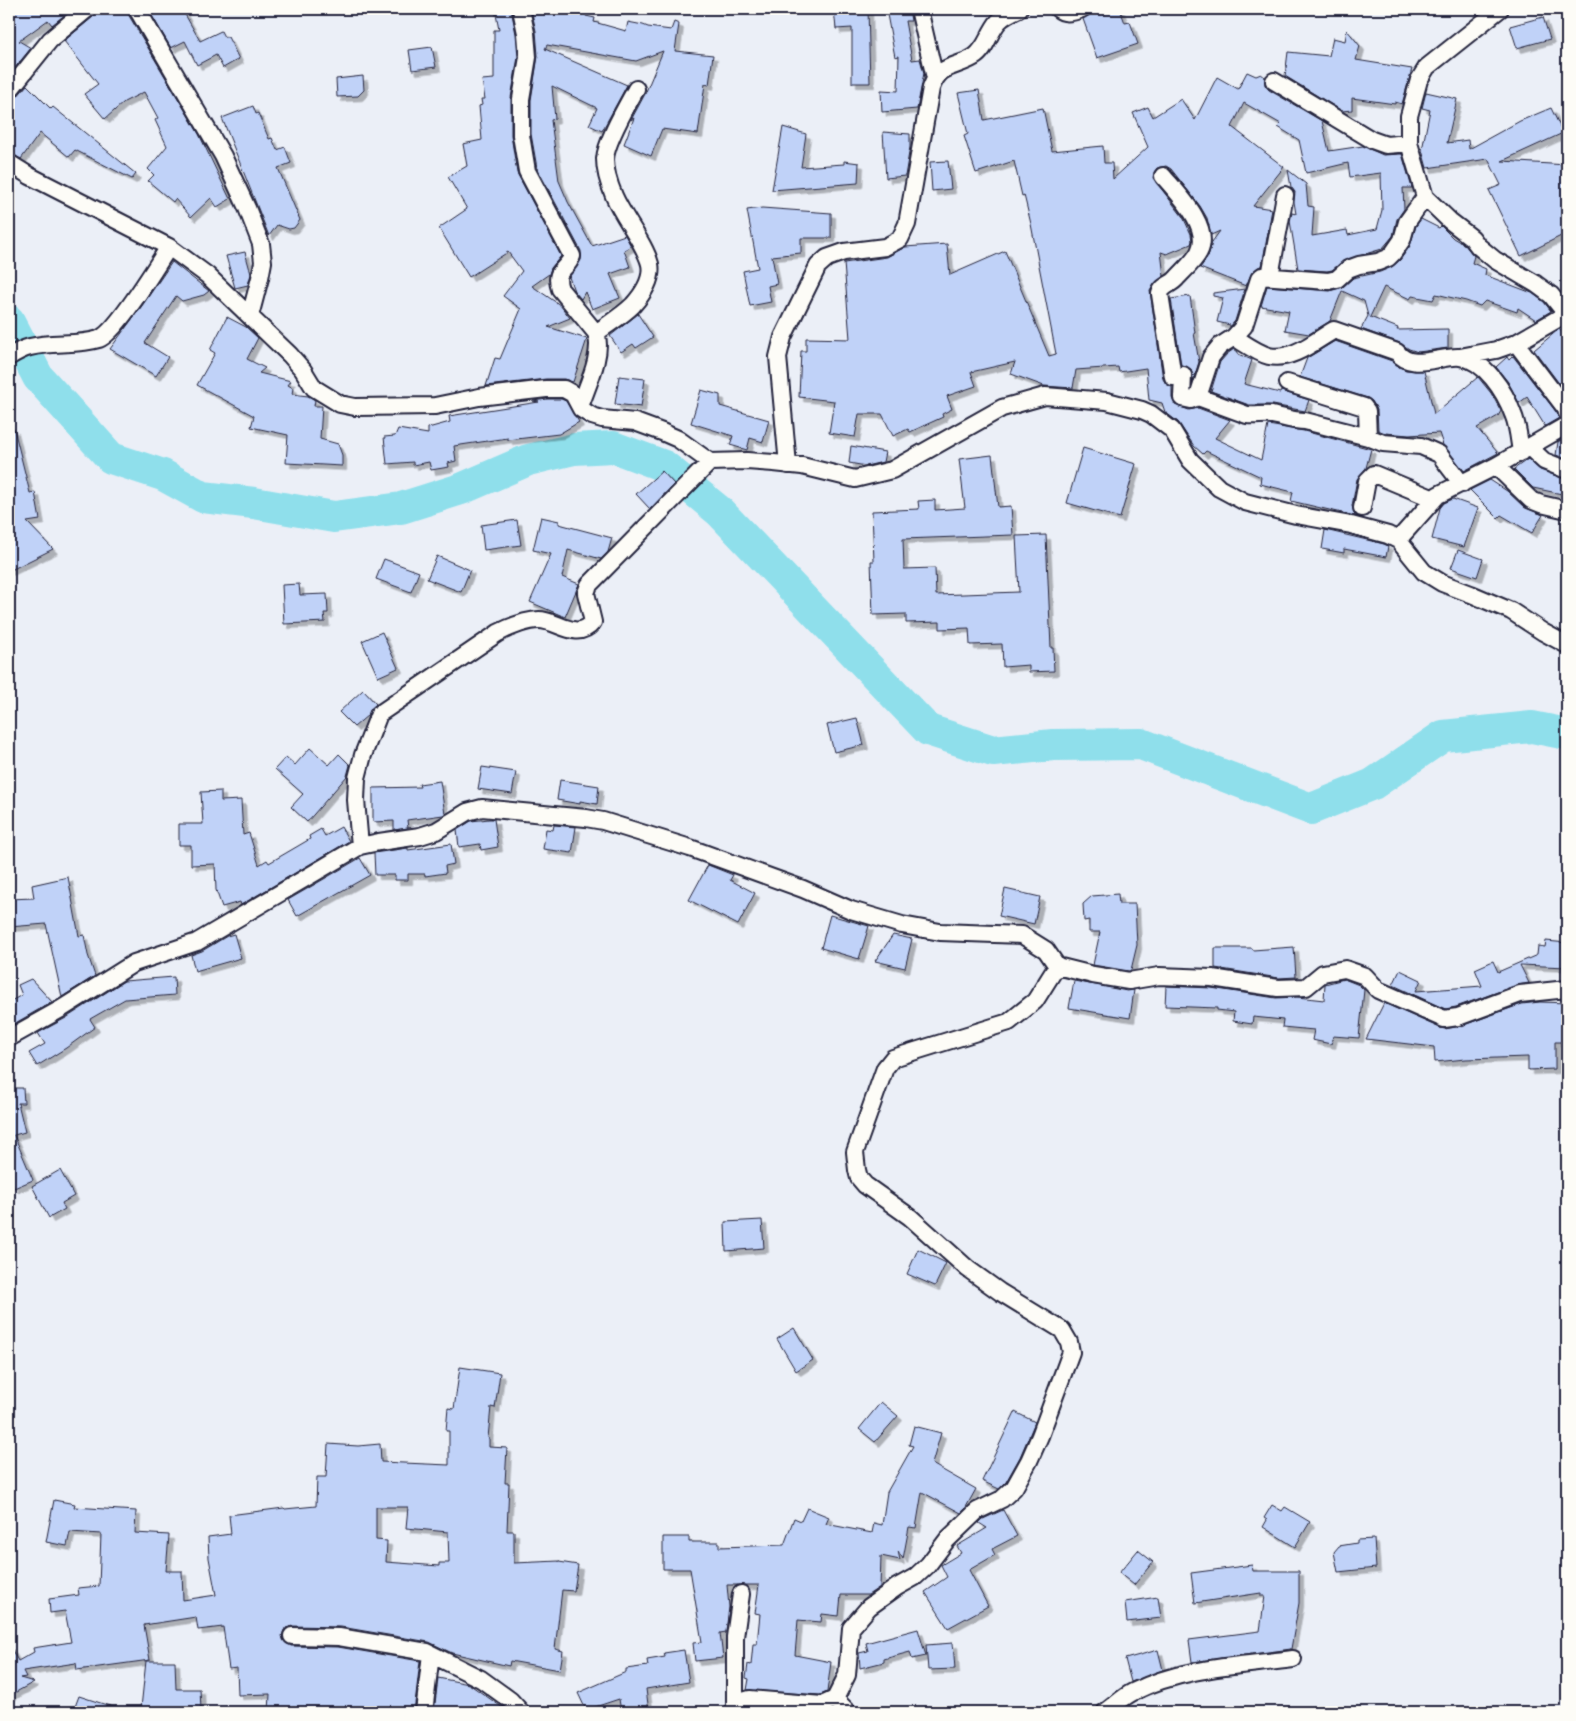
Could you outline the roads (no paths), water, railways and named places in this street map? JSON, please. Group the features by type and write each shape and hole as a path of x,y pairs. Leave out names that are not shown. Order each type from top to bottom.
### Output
{"street":[{"path":"9,91 50,40 87,9"},
{"path":"138,9 223,156 262,244 262,270 250,316"},
{"path":"520,9 526,33 528,57 520,99 521,135 527,171 572,256 570,262 558,275 557,282 560,289 596,333 599,340 598,353 580,408"},
{"path":"918,9 935,78"},
{"path":"788,465 778,357 782,338 818,266 827,258 844,252 885,247 900,239 907,224 931,88 935,78 938,74 955,64 974,57 981,51 999,21 1019,9"},
{"path":"1058,9 1067,13 1082,9"},
{"path":"1234,337 1268,356 1281,356 1293,354 1334,330 1397,352 1400,356 1414,362 1460,357 1496,350 1516,343 1567,315 1551,295 1536,284 1494,260 1425,197 1409,142 1409,116 1412,100 1419,80 1427,67 1500,9"},
{"path":"1274,81 1372,140 1386,145 1409,142"},
{"path":"596,333 632,306 645,288 650,276 650,265 646,254 619,207 607,179 605,158 609,144 636,89"},
{"path":"9,163 30,176 169,247 207,275 250,316 290,355 303,370 314,388 340,404 355,407 435,406 479,397 546,389 564,389 573,394 580,408 592,416 602,419 635,422 678,439 706,466"},
{"path":"1164,176 1195,217 1201,229 1199,252 1174,282 1163,288 1160,294 1173,377 1183,375 1182,398 1191,400 1198,397 1247,415 1270,415 1304,421 1368,437 1383,443 1421,446 1439,454 1462,484"},
{"path":"1270,276 1285,195"},
{"path":"1198,397 1212,357 1220,346 1234,337 1244,326 1259,279 1262,276 1278,278 1299,277 1328,281 1337,279 1348,270 1388,258 1402,240 1407,222 1425,197"},
{"path":"17,353 100,338 118,322 169,247"},
{"path":"1516,343 1566,409 1567,413"},
{"path":"1460,357 1481,365 1488,372 1514,415 1525,450 1544,461 1567,470"},
{"path":"1286,383 1364,407 1367,411 1368,437"},
{"path":"360,846 356,800 357,778 363,755 379,714 498,633 513,625 540,620 572,631 579,631 590,626 593,622 586,593 589,585 706,466 747,461 802,466 855,479 892,470 1002,408 1045,396 1106,402 1142,410 1151,414 1172,430 1190,460 1219,488 1245,502 1388,535 1398,540 1424,572 1442,583 1511,611 1543,632 1565,642 1567,645"},
{"path":"1398,540 1438,495 1496,466 1567,424"},
{"path":"1496,466 1531,500 1567,510"},
{"path":"1362,508 1367,481 1374,474 1434,499"},
{"path":"9,1038 134,962 197,942 360,846 420,836 436,831 467,812 482,808 603,821 690,848 851,910 902,925 940,932 1022,935 1046,950 1057,966 1093,975 1129,980 1159,976 1212,978 1278,988 1306,987 1323,973 1345,970 1364,976 1378,990 1444,1019 1458,1017 1520,994 1567,989"},
{"path":"735,1712 744,1701 750,1699 822,1705 835,1699 847,1675 852,1628 868,1607 915,1577 928,1565 947,1540 976,1512 992,1505 1014,1488 1029,1462 1072,1352 1069,1342 1062,1330 1000,1292 968,1269 910,1217 865,1185 859,1178 855,1152 885,1068 893,1058 1009,1022 1035,1001 1057,966"},
{"path":"735,1712 735,1637 741,1594"},
{"path":"292,1636 339,1637 431,1654 482,1679 510,1700 522,1712"},
{"path":"424,1712 431,1654"},
{"path":"1105,1712 1131,1693 1159,1681 1196,1671 1293,1659"},
{"path":"835,1699 848,1712"}],"waterway":[{"path":"9,321 38,377 111,458 163,475 203,497 254,503 334,517 401,508 461,489 528,460 574,449 613,447 664,466 719,511 928,730 993,751 1053,745 1141,744 1311,809 1373,784 1443,736 1532,727 1567,734"}]}
